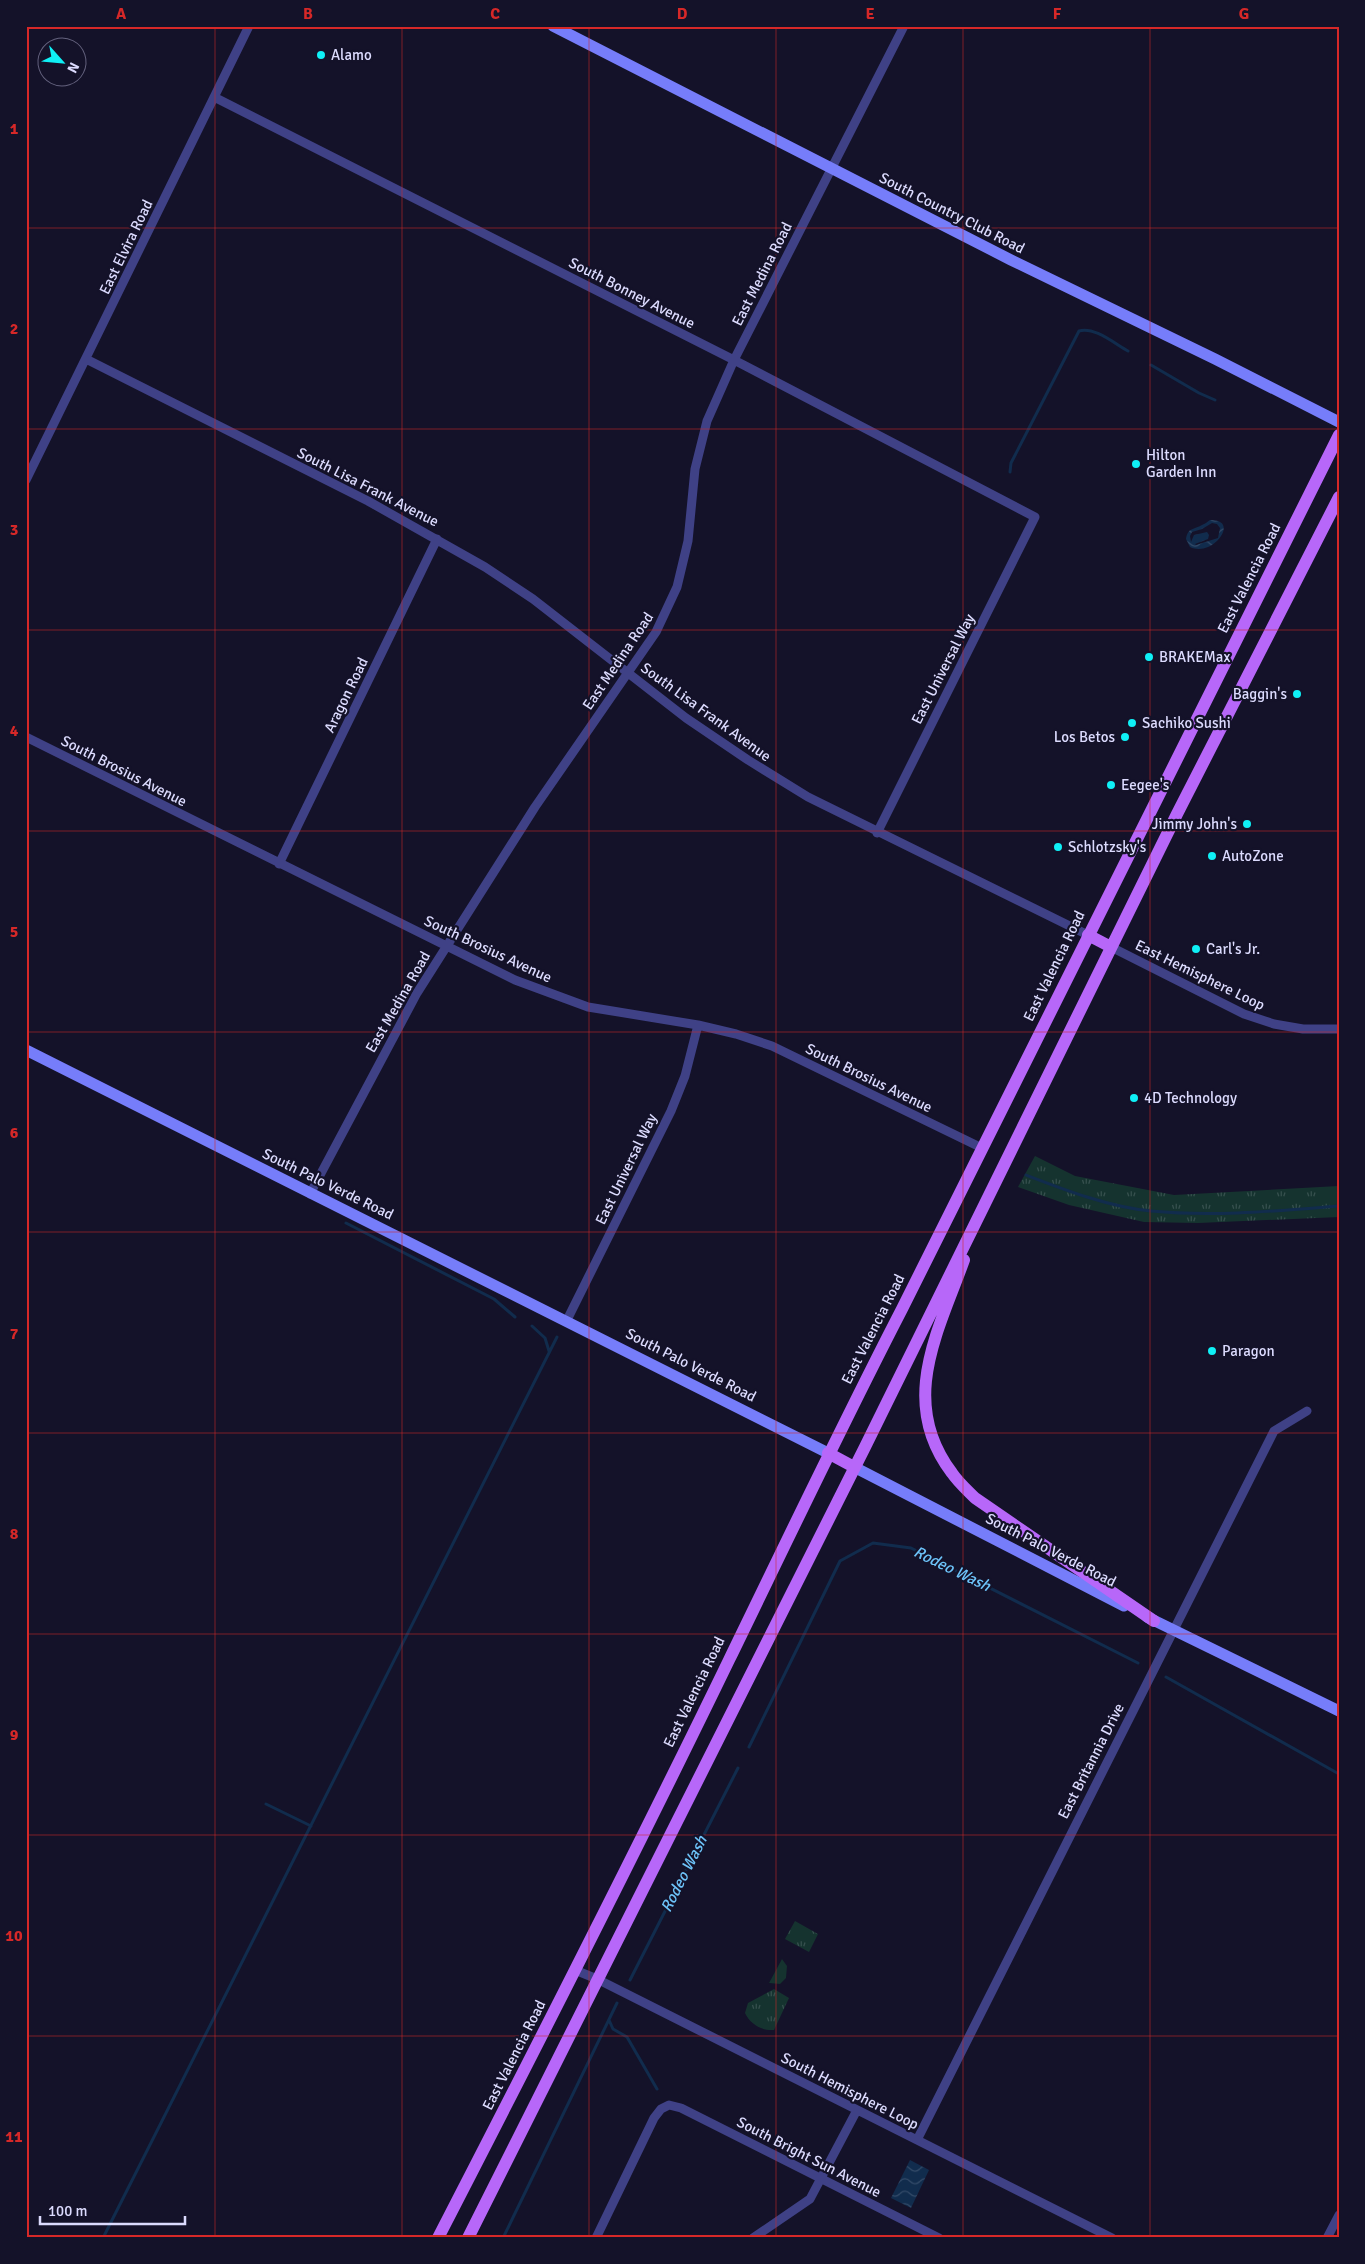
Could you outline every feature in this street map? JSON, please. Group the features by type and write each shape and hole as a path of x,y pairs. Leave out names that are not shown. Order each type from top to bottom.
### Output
{"main road":[{"name":"East Valencia Road","path":"438,2238 576,1970 828,1453 1339,435"},
{"path":"468,2238 854,1467 1111,947 1339,497"},
{"path":"1088,935 1111,947"},
{"path":"985,1202 930,1354 926,1370 925,1404 927,1420 938,1451 952,1473 975,1498 1154,1621"},
{"name":"South Palo Verde Road","path":"828,1453 854,1467"}],"street":[{"name":"East Elvira Road","path":"26,480 249,26"},
{"name":"South Country Club Road","path":"553,26 1003,256 1223,362 1339,422"},
{"name":"East Medina Road","path":"310,1194 412,1001 535,807 656,632 677,586 688,541 695,469 707,421 734,360 904,26"},
{"name":"South Bonney Avenue","path":"214,98 734,360 1035,517"},
{"name":"South Lisa Frank Avenue","path":"86,359 437,538 485,566 533,599 686,718 748,760 808,797 877,833 1088,935"},
{"name":"East Universal Way","path":"877,833 1035,517"},
{"name":"Aragon Road","path":"279,864 437,538"},
{"name":"South Brosius Avenue","path":"26,738 515,980 588,1007 698,1025 736,1034 772,1046 982,1148"},
{"name":"East Hemisphere Loop","path":"1111,947 1244,1014 1274,1024 1303,1029 1339,1029"},
{"name":"East Universal Way","path":"567,1320 671,1111 685,1076 698,1025"},
{"name":"South Palo Verde Road","path":"26,1050 310,1194 567,1320 828,1453"},
{"name":"East Britannia Drive","path":"917,2140 1172,1630 1274,1431 1307,1411"},
{"name":"South Palo Verde Road","path":"854,1467 1154,1621 1339,1711"},
{"name":"South Hemisphere Loop","path":"576,1970 1112,2238"},
{"name":"South Bright Sun Avenue","path":"596,2238 654,2118 664,2104 681,2108 939,2238"},
{"path":"753,2238 810,2199 857,2110"},
{"path":"1327,2238 1339,2215"}],"green space":[{"path":"1035,1156 1075,1176 1174,1195 1339,1186 1339,1217 1198,1223 1144,1222 1069,1205 1018,1187"},
{"path":"795,1921 818,1934 809,1952 785,1939"},
{"path":"782,1959 787,1966 786,1978 780,1984 769,1983"},
{"path":"774,1989 789,1998 774,2030 761,2028 747,2017 745,2013 748,2003"}],"water":[{"path":"1210,520 1219,521 1223,525 1220,537 1215,543 1207,547 1199,549 1190,547 1186,539 1188,532","holes":["1212,523 1217,524 1220,528 1218,538 1196,545 1208,539 1209,535 1207,532 1194,535 1191,542 1190,536 1192,532"]},
{"path":"910,2160 929,2170 911,2208 891,2198"}],"waterway":[{"path":"1010,472 1011,463 1079,331 1085,330 1098,333 1128,351"},
{"path":"1151,365 1199,393 1215,400"},
{"path":"1026,1175 1103,1202 1151,1211 1222,1213 1339,1206"},
{"path":"346,1223 494,1299 515,1317"},
{"path":"532,1326 545,1338 549,1351"},
{"path":"103,2238 557,1337"},
{"name":"Rodeo Wash","path":"749,1747 840,1561 873,1543 911,1548 1138,1663"},
{"name":"Rodeo Wash","path":"1166,1677 1339,1774"},
{"name":"Rodeo Wash","path":"630,1980 738,1768"},
{"path":"266,1804 311,1826"},
{"path":"503,2238 617,2003"},
{"path":"609,2020 613,2029 627,2037 657,2089"}],"place":[{"name":"Alamo","path":"321,55"},
{"name":"Hilton Garden Inn","path":"1136,464"},
{"name":"BRAKEMax","path":"1149,657"},
{"name":"Baggin's","path":"1297,694"},
{"name":"Sachiko Sushi","path":"1132,723"},
{"name":"Los Betos","path":"1125,737"},
{"name":"Eegee's","path":"1111,785"},
{"name":"Jimmy John's","path":"1247,824"},
{"name":"Schlotzsky's","path":"1058,847"},
{"name":"AutoZone","path":"1212,856"},
{"name":"Carl's Jr.","path":"1196,949"},
{"name":"4D Technology","path":"1134,1098"},
{"name":"Paragon","path":"1212,1351"}]}
